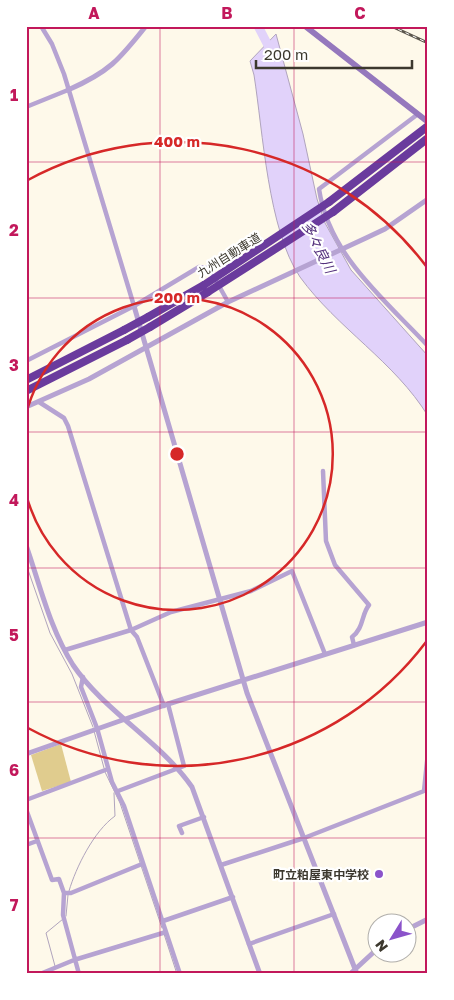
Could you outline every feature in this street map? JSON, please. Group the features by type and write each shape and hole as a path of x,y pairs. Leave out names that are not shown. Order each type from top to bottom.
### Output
{"highway":[{"name":"九州自動車道","path":"26,380 124,330 204,285 329,202 418,134 425,119"},
{"name":"九州自動車道","path":"26,391 127,340 208,292 333,212 426,140"}],"main road":[{"path":"306,26 425,119"}],"street":[{"path":"41,26 52,44 68,90 148,348 219,600 244,680 356,971"},
{"path":"26,107 96,78 110,68 146,26"},
{"path":"425,119 394,133 318,189 328,222 340,251 373,289 428,346"},
{"path":"26,407 63,392 148,348 228,302 385,229 428,198"},
{"path":"26,361 134,306 199,267 210,268 219,281 228,302"},
{"path":"39,402 64,418 68,426 131,630 137,637 166,705 184,766 178,770 118,791"},
{"path":"323,471 326,541 335,565 369,605 363,612 363,620 358,633 352,637 354,645"},
{"path":"26,545 58,638 83,677 178,770 192,787 260,974"},
{"path":"65,650 131,630 171,612 251,591 292,571 325,654"},
{"path":"26,754 125,718 428,622"},
{"path":"83,677 81,687 97,728 108,769 118,791 180,974"},
{"path":"220,865 304,838 424,790 428,752"},
{"path":"26,800 108,769"},
{"path":"26,809 52,880 59,879 64,893 63,915 79,974"},
{"path":"182,833 179,826 204,817"},
{"path":"26,845 37,841"},
{"path":"64,893 71,893 142,864"},
{"path":"162,921 232,897"},
{"path":"249,944 334,914"},
{"path":"416,925 428,919"},
{"path":"40,974 74,960 166,932"},
{"path":"350,974 356,971 366,960"}],"shaded area":[{"path":"61,744 71,782 42,791 31,755"}],"water":[{"path":"276,34 303,134 317,199 325,223 351,270 428,356 428,416 399,379 315,295 300,277 289,257 281,234 268,180 254,75 250,61"}],"waterway":[{"name":"多々良川","path":"258,26 272,53"},
{"path":"26,564 50,633 72,674 93,727"},
{"path":"94,731 104,768"},
{"path":"105,772 120,803 162,928"},
{"path":"69,891 76,871 93,840 115,816 114,793"},
{"path":"66,916 68,895"},
{"path":"55,966 46,933 63,919"},
{"path":"164,934 177,974"}],"railway":[{"path":"391,26 428,43"}],"place":[{"name":"町立粕屋東中学校","path":"379,874"}]}
